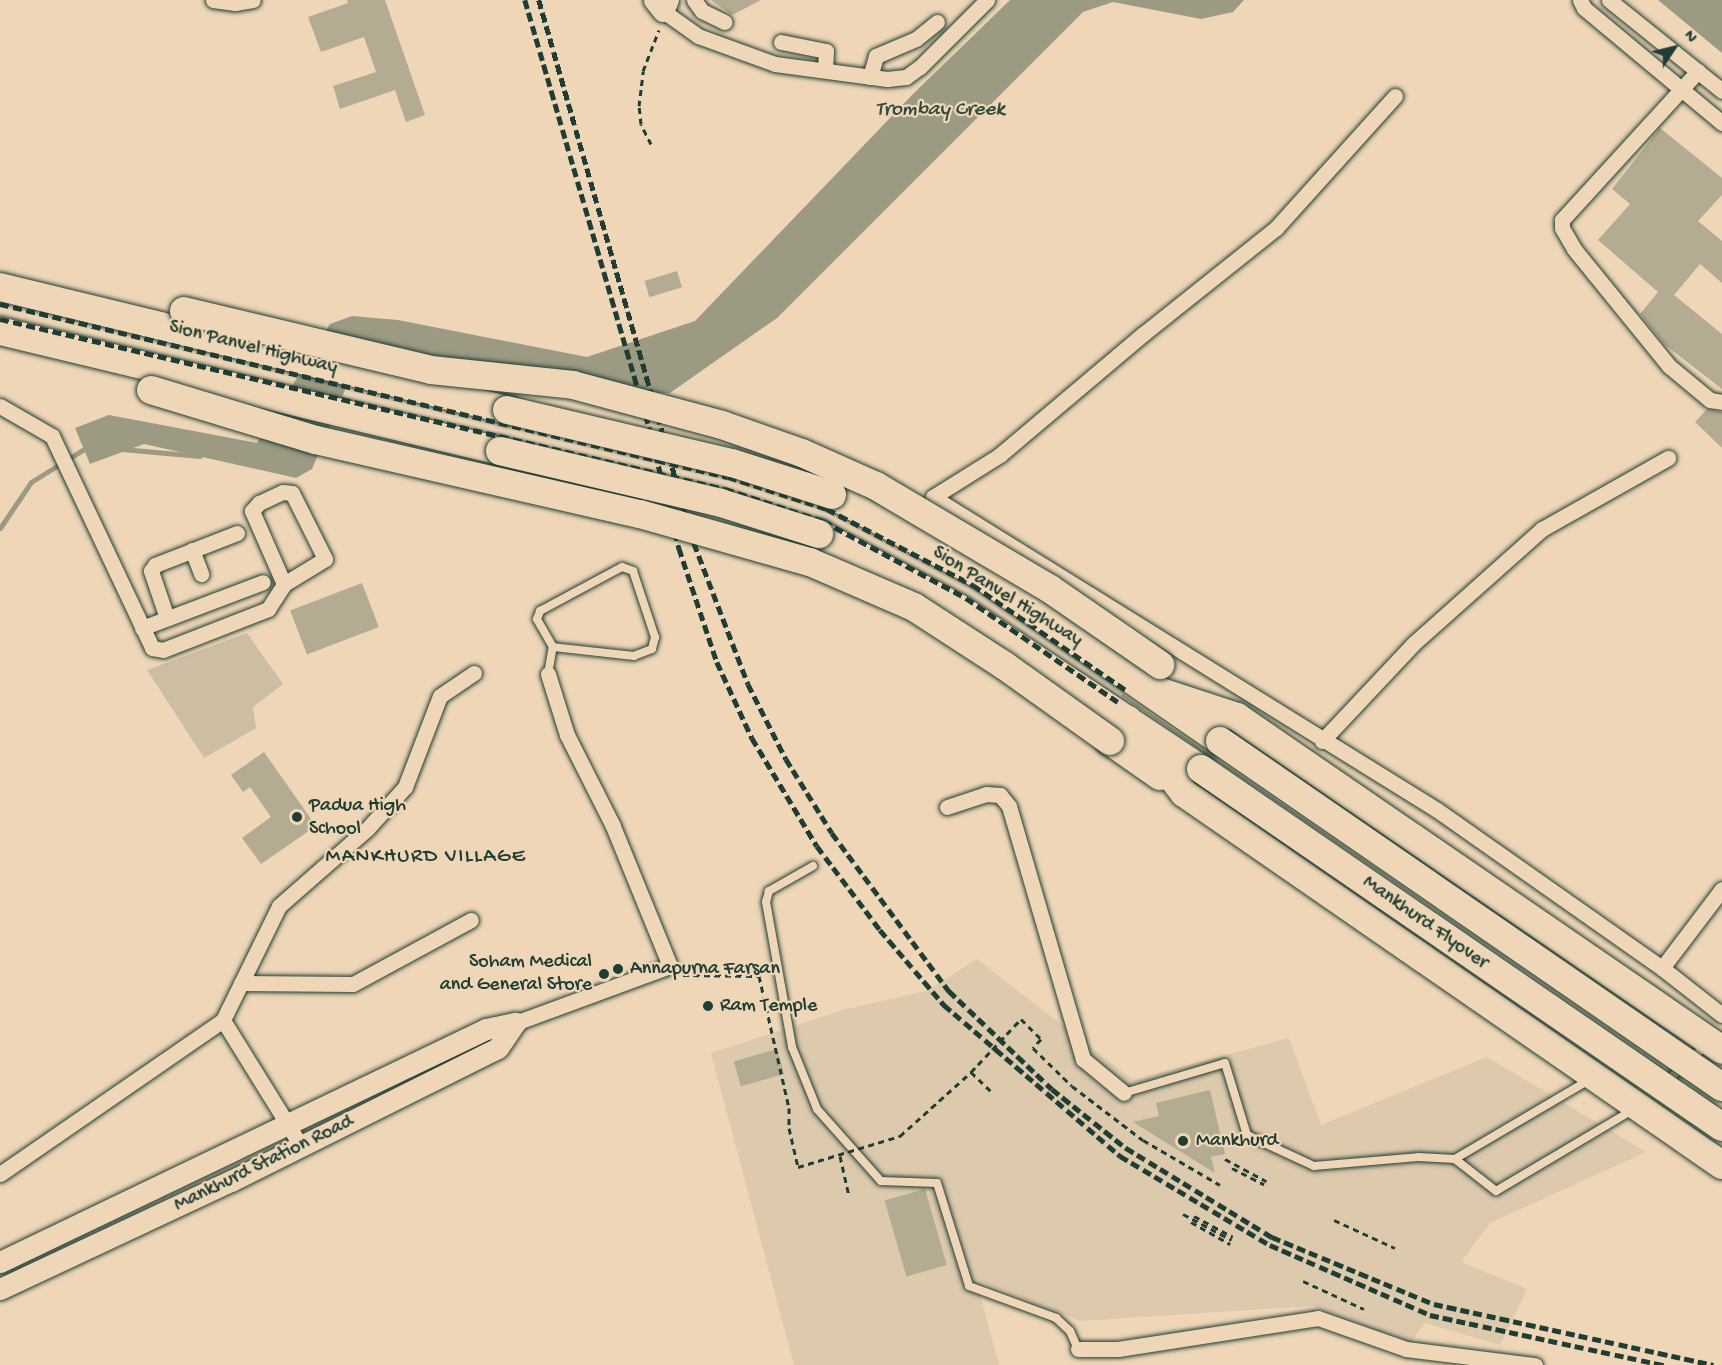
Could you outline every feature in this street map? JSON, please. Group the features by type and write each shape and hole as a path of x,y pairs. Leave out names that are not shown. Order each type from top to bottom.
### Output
{"highway":[{"name":"Sion Panvel Highway","path":"0,287 732,463 832,495 978,574 1153,676"},
{"path":"99,310 184,311 430,370 573,385 722,425 802,453 876,486 1050,589 1153,676 1237,717 1661,1021 1716,1045"},
{"path":"0,331 84,351 151,390 316,440 640,514 810,562 914,607 1005,666 1119,730 1184,793 1647,1100 1722,1165"},
{"name":"Sion Panvel Highway","path":"84,351 721,503 819,534 960,609 1119,730"},
{"name":"Mankhurd Flyover","path":"1153,676 1220,741 1722,1087"},
{"name":"Mankhurd Flyover","path":"1119,730 1201,769 1722,1127"}],"street":[{"path":"213,0 235,3 253,0"},
{"path":"694,0 702,11 725,22"},
{"path":"662,4 698,36 775,64 870,77 906,77 987,0"},
{"path":"1580,0 1584,8 1722,123"},
{"path":"1609,0 1722,90"},
{"path":"870,77 876,56 916,39 938,22"},
{"path":"1643,57 1658,39"},
{"path":"781,42 833,52 825,70"},
{"path":"1698,70 1563,220 1562,228 1574,249 1669,366 1710,400 1722,402"},
{"path":"1395,96 1276,228 1143,334 1000,455 933,497 1122,611 1322,741 1437,810 1662,968 1693,996 1722,1015"},
{"path":"0,406 52,436 152,648 163,650 268,609 284,584 325,559 292,494 283,492 259,503 252,511 284,584"},
{"path":"1322,741 1413,644 1542,529 1668,458"},
{"path":"167,618 151,571 154,565 237,533"},
{"path":"192,550 201,574"},
{"path":"142,628 263,582"},
{"path":"0,1174 223,1020 279,906 367,829 405,787 440,696 474,673"},
{"path":"548,674 567,735 613,826 670,966"},
{"path":"947,807 986,794 1000,795 1009,806 1083,1059 1124,1093"},
{"path":"1662,968 1722,889"},
{"path":"241,983 353,984 471,920"},
{"name":"Mankhurd Station Road","path":"0,1262 291,1125 486,1029 515,1023 670,966"},
{"path":"1661,1021 1693,996"},
{"path":"223,1020 291,1125 301,1146"},
{"name":"Mankhurd Station Road","path":"0,1289 301,1146 498,1048 515,1023"},
{"path":"1078,1349 1119,1349 1318,1318 1406,1348 1534,1365"}],"lane":[{"path":"548,674 554,647 537,619 540,611 622,567 633,572 655,637 652,649 633,656 554,647"},
{"path":"813,866 769,891 766,902 792,1047 817,1109 881,1181 937,1183 969,1286 1056,1318 1070,1331 1078,1349"},
{"path":"1636,1042 1661,1021"},
{"path":"1455,1159 1496,1191 1647,1100 1716,1045"},
{"path":"1124,1093 1224,1063 1247,1135 1314,1166 1418,1157 1455,1159 1603,1070 1628,1049"}],"path":[{"path":"651,144 641,124 639,106 643,71 662,4"},
{"path":"670,966 686,977 759,976 789,1108 789,1128 798,1167 900,1136 970,1072 1021,1019 1041,1039 1033,1048 1072,1086 1143,1140 1220,1185"},
{"path":"970,1072 992,1092"},
{"path":"840,1156 849,1196"},
{"path":"1226,1159 1265,1182 1232,1168"},
{"path":"1183,1214 1232,1240"},
{"path":"1194,1216 1232,1240"},
{"path":"1334,1220 1395,1248"},
{"path":"1191,1222 1232,1240"},
{"path":"1303,1281 1364,1309"}],"shaded area":[{"path":"247,633 283,684 253,707 256,728 204,758 147,670"},
{"path":"977,959 1133,1080 1289,1038 1321,1125 1487,1057 1646,1152 1490,1223 1461,1262 1527,1289 1500,1345 1425,1323 1411,1342 1312,1306 1080,1321 976,1280 999,1365 794,1365 711,1053 846,1009 927,991"}],"water":[{"name":"Trombay Creek","path":"1010,0 1244,0 1233,12 1201,19 1113,2 1083,12 777,318 670,393 585,392 356,364 312,469 296,478 144,444 90,464 75,428 109,415 257,443 330,324 352,316 398,320 587,357 695,321 914,93"},
{"path":"1658,0 1722,0 1722,53"}],"building":[{"path":"347,0 385,0 425,115 406,122 395,90 340,109 333,86 376,72 364,37 321,52 308,17 348,3"},
{"path":"711,0 761,0 732,15"},
{"path":"1660,128 1722,178 1722,195 1698,221 1722,241 1722,283 1700,264 1674,295 1722,334 1722,389 1664,344 1640,314 1658,292 1598,240 1630,204 1612,189"},
{"path":"677,271 682,287 649,297 644,281"},
{"path":"1707,409 1722,412 1722,448 1695,422"},
{"path":"362,583 379,627 307,654 290,611"},
{"path":"1123,694 1211,755 1544,984 1121,696"},
{"path":"264,752 316,826 261,864 242,838 271,817 250,787 243,792 231,775"},
{"path":"777,1049 784,1074 741,1086 734,1061"},
{"path":"1210,1090 1225,1154 1211,1157 1215,1173 1133,1122 1159,1116 1156,1103"},
{"path":"925,1189 947,1265 906,1277 885,1201"}],"waterway":[{"path":"0,528 31,482 89,446"},
{"path":"122,449 200,456"}],"railway":[{"path":"525,0 649,427 679,548 717,662 752,738 817,846 880,930 944,1005 1120,1156 1270,1245 1430,1315 1664,1365"},
{"path":"539,0 694,543 748,684 786,759 832,833 949,991 1052,1089 1126,1148 1272,1237 1434,1304 1713,1365"},
{"path":"0,304 728,477 827,509 973,585 1126,690"},
{"path":"0,319 725,489 823,521 966,598 1118,702"},
{"path":"1547,979 1722,1099"},
{"path":"1540,990 1722,1112"}],"place":[{"name":"Padua High School","path":"297,817"},
{"name":"Annapurna Farsan","path":"618,969"},
{"name":"Soham Medical and General Store","path":"604,974"},
{"name":"Ram Temple","path":"708,1006"},
{"name":"Mankhurd","path":"1183,1141"}],"district":[{"name":"MANKHURD VILLAGE","path":"426,858"}]}
